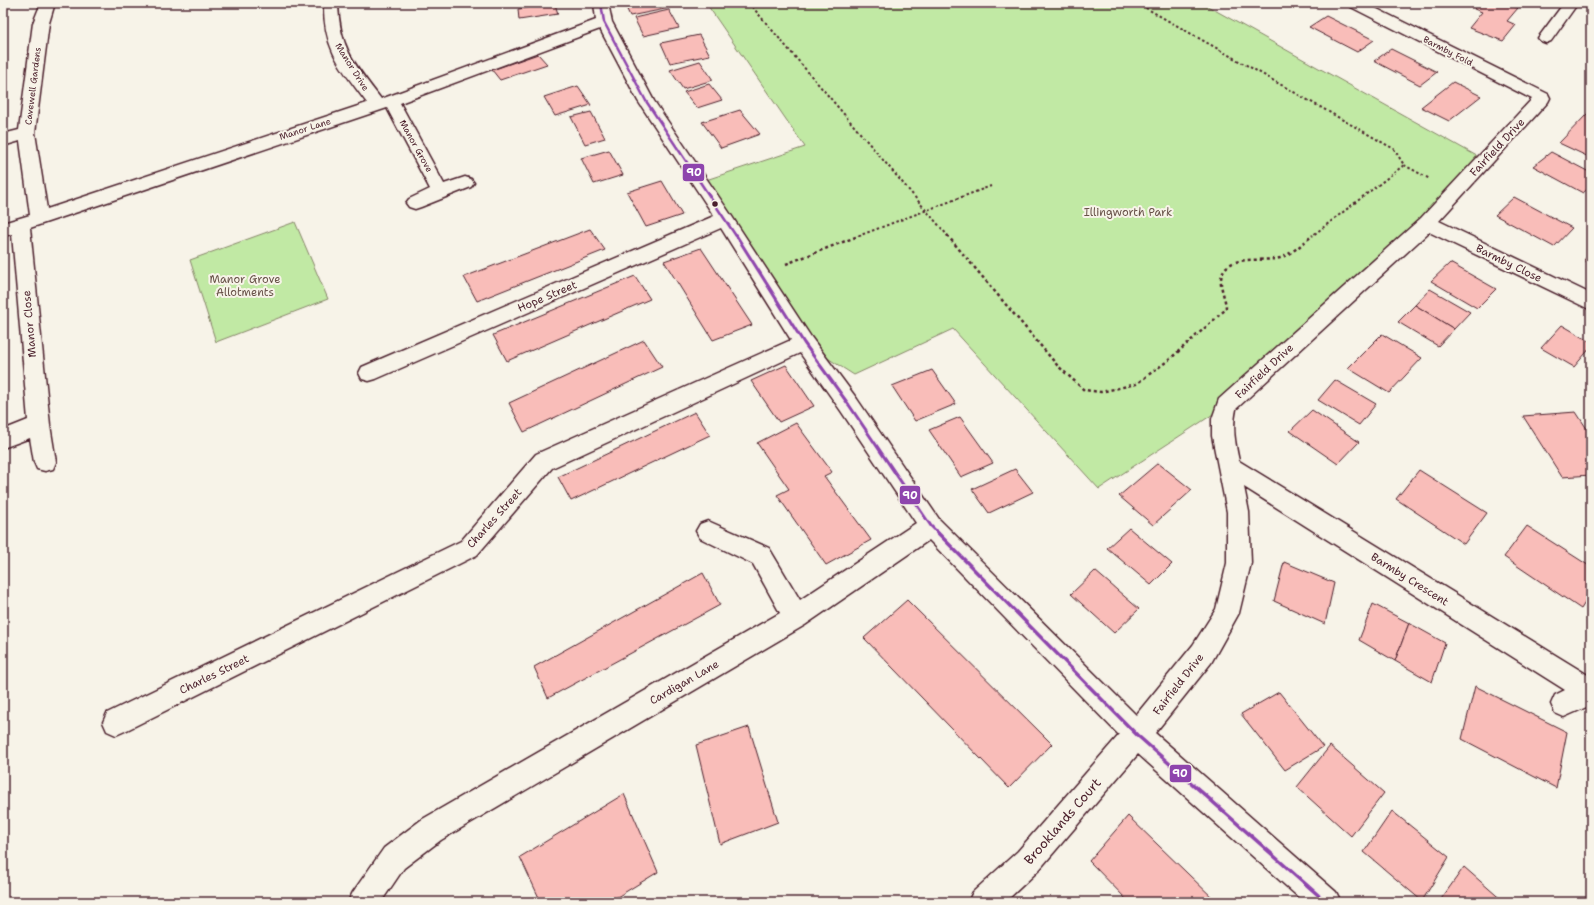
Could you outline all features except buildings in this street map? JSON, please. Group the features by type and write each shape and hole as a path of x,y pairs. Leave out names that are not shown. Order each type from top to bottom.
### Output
{"street":[{"name":"Cavewell Gardens","path":"39,218 27,132 41,23 48,3"},
{"name":"Manor Drive","path":"331,3 331,19 337,45 357,78 384,103"},
{"name":"Barmby Fold","path":"1354,3 1542,98"},
{"path":"1546,38 1571,3"},
{"path":"603,13 646,101 725,219 804,343 849,405 931,526 1137,735 1326,902"},
{"name":"Manor Lane","path":"11,227 384,103 603,13"},
{"name":"Fairfield Drive","path":"1137,735 1202,654 1227,613 1239,563 1238,512 1223,436 1227,405 1427,223 1542,98"},
{"name":"Manor Grove","path":"384,103 440,192"},
{"path":"3,140 27,132"},
{"path":"416,203 465,183"},
{"name":"Hope Street","path":"368,373 725,219"},
{"name":"Barmby Close","path":"1427,223 1591,303"},
{"name":"Manor Close","path":"11,227 44,462"},
{"name":"Charles Street","path":"116,722 469,548 544,461 804,343"},
{"path":"3,439 39,424"},
{"name":"Barmby Crescent","path":"1229,466 1591,692"},
{"name":"Cardigan Lane","path":"363,902 394,858 431,830 796,617 931,526"},
{"path":"708,531 761,556 796,617"},
{"name":"Barmby Crescent","path":"1564,704 1591,692"},
{"name":"Brooklands Court","path":"983,902 1028,861 1137,735"}],"path":[{"path":"749,3 1057,365 1084,390 1101,392 1136,384 1170,359 1226,309 1227,300 1221,280 1229,266 1239,261 1253,259 1269,260 1280,258 1289,254 1404,166 1394,149 1137,3"},
{"path":"760,274 991,186"}],"green space":[{"name":"Illingworth Park","path":"706,3 1202,3 1484,160 1227,405 1099,489 953,329 854,375 804,343 700,182 805,147"},
{"name":"Manor Grove Allotments","path":"295,222 328,299 216,342 190,260"}],"transit line":[{"name":"90","path":"601,3 604,22 646,101 725,219 804,343 849,405 931,526 1137,735 1326,902"}]}
